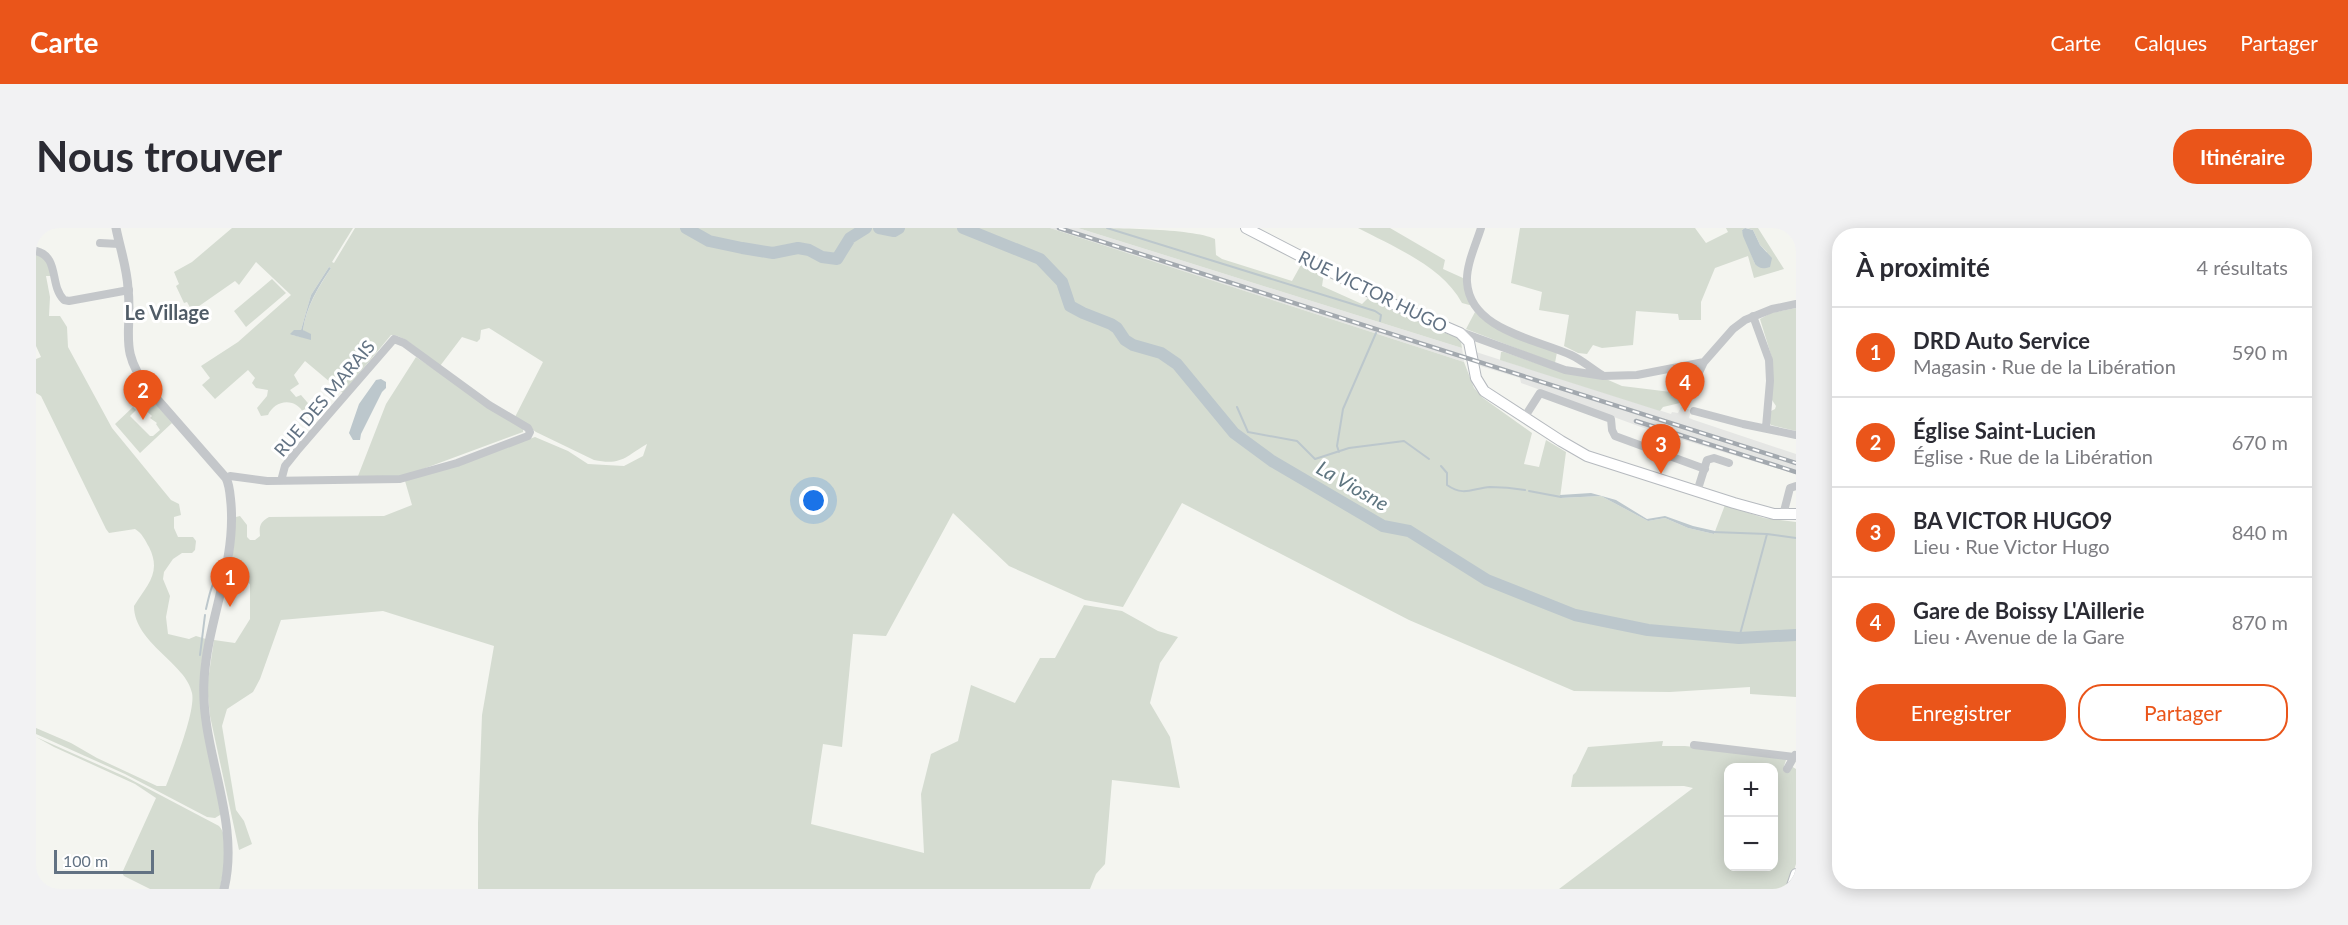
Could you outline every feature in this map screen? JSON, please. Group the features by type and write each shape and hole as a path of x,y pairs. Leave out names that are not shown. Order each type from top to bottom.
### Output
{"main road":[{"name":"RUE VICTOR HUGO","path":"1246,228 1393,304 1457,331 1467,340 1476,378 1481,388 1524,418 1587,456 1769,513 1796,514"},
{"path":"1791,889 1796,874"}],"street":[{"path":"116,228 129,290 127,338 130,360 139,376 177,424 226,478 229,489 231,526 226,570 205,667 203,687 227,829 228,870 224,889"},
{"path":"1481,228 1468,271 1467,283 1470,295 1479,310 1492,323 1573,356 1603,376"},
{"path":"100,243 119,244"},
{"path":"36,251 43,253 51,261 57,291 64,300 129,290"},
{"path":"1691,389 1704,362 1733,328 1753,315 1796,304"},
{"path":"1753,315 1769,360 1766,427"},
{"path":"1457,331 1565,370 1603,376 1647,374 1704,362"},
{"name":"RUE DES MARAIS","path":"396,339 489,405 528,428 530,434 468,460 407,478 281,481 285,466 297,451 355,386 391,341 396,339"},
{"path":"1471,350 1476,342 1485,341"},
{"path":"1524,418 1540,393 1611,419 1612,434 1615,436 1705,469"},
{"path":"1694,411 1796,435"},
{"path":"1697,492 1707,460 1712,458 1729,463"},
{"path":"226,478 230,476 281,481"},
{"path":"1783,514 1790,488 1796,486"},
{"path":"1694,745 1795,755 1786,769"}],"shaded area":[{"path":"232,228 353,228 332,262 334,263 355,228 1050,228 1464,362 1474,388 1483,398 1532,433 1524,464 1539,467 1546,440 1566,452 1560,498 1601,496 1648,521 1665,518 1688,528 1714,534 1725,505 1764,518 1796,522 1796,697 1750,694 1750,687 1670,692 1574,691 1409,620 1182,503 1123,607 1085,600 1009,566 953,513 886,636 853,634 842,747 823,744 811,824 924,853 921,794 931,754 958,741 971,685 1015,703 1040,658 1055,658 1084,605 1122,611 1158,631 1178,637 1160,663 1150,703 1170,737 1180,788 1112,780 1105,864 1096,874 1090,889 478,889 482,715 494,646 383,611 281,620 260,679 253,692 227,709 222,726 236,810 244,821 252,844 239,850 210,716 207,687 214,640 235,643 250,619 250,584 231,573 236,517 240,516 247,525 247,537 255,540 260,536 262,523 269,517 384,516 412,505 405,481 535,437 568,451 588,464 624,466 643,456 647,444 623,459 603,462 594,460 536,432 515,417 543,362 489,328 481,330 480,339 477,342 462,337 440,366 409,342 396,335 391,335 343,393 305,361 294,375 299,384 290,390 296,397 301,395 319,416 308,415 296,405 285,402 278,404 268,415 261,416 257,408 267,396 268,390 256,388 252,383 255,378 248,370 215,399 202,385 210,378 201,366 238,342 291,295 256,262 239,285 235,281 192,311 187,302 184,303 176,286 179,284 174,272 192,262","holes":["329,267 331,268 317,290 307,313 303,330 311,339 292,335 301,330 311,295"]},
{"path":"1050,228 1078,228 1462,348 1464,362"},
{"path":"1078,228 1150,229 1204,235 1215,239 1216,255 1222,259 1292,281 1302,263 1324,273 1322,286 1362,304 1369,297 1389,306 1390,309 1450,335 1455,335 1461,342 1462,348"},
{"path":"1358,228 1390,228 1445,260 1443,269 1463,278 1473,306 1462,303 1453,290 1430,268"},
{"path":"1520,228 1695,228 1706,243 1728,232 1726,228 1745,228 1742,230 1755,264 1767,252 1760,245 1753,230 1747,228 1758,228 1784,269 1754,278 1748,256 1715,268 1701,302 1701,320 1679,320 1678,314 1636,311 1633,345 1602,348 1593,345 1587,354 1578,353 1564,346 1569,315 1539,310 1542,292 1511,283"},
{"path":"1745,228 1753,230 1760,245 1772,258 1770,267 1762,268 1755,264 1743,236 1742,230"},
{"path":"36,254 47,260 52,276 46,276 50,297 49,316 60,316 67,327 68,347 112,428 171,500 179,504 181,515 174,517 174,528 178,537 193,537 196,541 195,550 192,553 182,553 173,559 164,572 163,579 170,596 166,617 168,634 189,639 196,636 206,639 201,666 220,811 220,815 215,818 207,817 125,774 36,734 36,728 157,786 166,786 191,713 192,693 181,672 151,642 136,619 134,606 148,585 153,572 153,556 149,547 135,529 109,533 106,529 41,396 36,393 36,359 41,357 36,346"},
{"path":"329,267 331,268 307,313 303,330 311,334 311,340 290,334 294,330 301,330 311,295"},
{"path":"272,279 286,293 246,327 234,311"},
{"path":"1796,308 1796,431 1771,425 1768,420 1769,412 1776,406 1772,400 1772,358 1760,319 1771,313"},
{"path":"1475,312 1487,322 1557,352 1555,363 1466,329"},
{"path":"1476,352 1671,414 1672,412 1678,413 1681,407 1691,410 1689,418 1796,454 1796,474 1641,427 1521,383 1520,378 1477,365"},
{"path":"1501,352 1562,372 1606,379 1622,386 1671,392 1677,394 1680,403 1663,407 1660,411 1500,360"},
{"path":"416,357 523,428 523,432 404,476 358,476 386,404"},
{"path":"381,379 386,382 386,388 360,440 353,440 349,433 359,404 376,380"},
{"path":"149,395 172,423 140,453 115,424 133,407 136,410 130,416 150,436 153,436 160,430 157,423 150,418 152,416 141,406"},
{"path":"1591,493 1616,500 1647,519 1665,516 1715,531 1714,534 1688,528 1665,518 1648,521 1601,496 1560,498 1560,495"},
{"path":"36,737 126,777 219,826 223,832 226,848 220,889 150,889 124,876 122,873 156,798 135,784"},
{"path":"1663,741 1662,746 1685,746 1787,757 1784,766 1796,769 1796,864 1788,889 1559,889 1693,788 1684,786 1571,787 1573,775 1588,747"}],"waterway":[{"name":"La Viosne","path":"686,228 709,241 742,248 773,253 798,248 809,250 822,257 837,259 850,238 866,228"},
{"name":"La Viosne","path":"879,228 894,231 899,228"},
{"name":"La Viosne","path":"963,228 1040,259 1062,282 1070,306 1111,324 1117,328 1125,340 1133,345 1161,353 1177,364 1234,433 1272,461 1383,526 1409,531 1487,580 1575,615 1648,630 1739,638 1796,635"},
{"path":"1107,228 1375,311 1381,315 1380,321"},
{"path":"1339,452 1337,446 1343,409 1376,333"},
{"path":"1237,407 1248,432 1297,441 1315,459 1349,448 1404,441 1429,459"},
{"path":"1441,466 1447,473 1447,485 1458,491 1490,487 1525,490"},
{"path":"1529,491 1561,497"},
{"path":"1713,532 1767,534"},
{"path":"1739,638 1767,534 1796,538"},
{"path":"206,609 212,586 220,573"},
{"path":"200,655 205,615"}],"railway":[{"path":"1059,228 1796,463"},
{"path":"1636,421 1796,472"}],"place":[{"name":"Gare de Boissy L'Aillerie","path":"1685,412"},
{"name":"Église Saint-Lucien","path":"143,420"},
{"name":"BA VICTOR HUGO9","path":"1661,474"},
{"name":"DRD Auto Service","path":"230,607"}],"district":[{"name":"Le Village","path":"167,312"}]}
